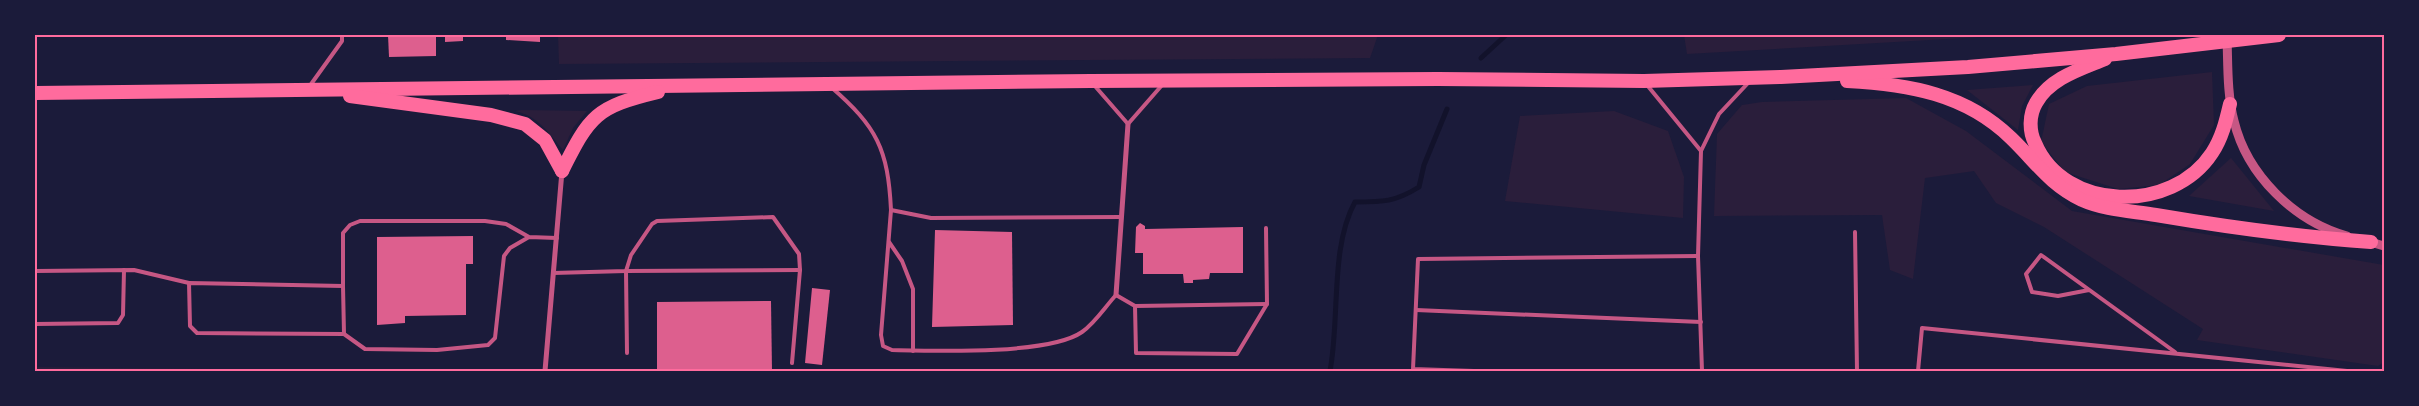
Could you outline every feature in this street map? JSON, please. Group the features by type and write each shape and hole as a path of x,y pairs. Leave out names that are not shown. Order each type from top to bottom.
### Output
{"highway":[{"path":"35,93 1438,78 1644,81 1781,77 1968,67 2116,54 2279,35"},
{"path":"2116,54 2061,78 2046,90 2036,103 2031,119 2031,135 2038,150 2059,176 2077,187 2094,194 2112,197 2135,197 2177,184 2195,171 2212,154 2222,133 2230,104"},
{"path":"1781,77 1894,85 1924,90 1963,103 1981,114 2011,138 2047,177 2063,190 2096,205 2196,222 2315,238 2377,244"},
{"path":"562,171 579,136 602,112 628,100 681,87"},
{"path":"307,90 511,119 525,124 538,132 548,144 562,171"}],"street":[{"path":"2226,35 2230,104 2234,123 2240,140 2257,172 2287,204 2320,226 2377,244"},
{"path":"1116,295 1128,124"},
{"path":"545,371 562,171"}],"lane":[{"path":"307,90 342,41 342,35"},
{"path":"1702,371 1698,256 1701,151 1719,114 1754,78"},
{"path":"1092,81 1128,124 1166,81"},
{"path":"1644,81 1701,151"},
{"path":"828,84 852,106 881,146 890,177 891,210 882,343 888,350 1004,349 1059,343 1082,332 1116,295 1135,306 1266,304"},
{"path":"891,210 931,218 1120,217"},
{"path":"627,353 626,271 631,255 652,224 657,220 773,218 799,254 800,270 792,363"},
{"path":"344,334 343,232 350,225 360,221 485,221 506,224 529,236 557,238"},
{"path":"1135,306 1136,353 1237,354 1266,304 1266,228"},
{"path":"1856,232 1857,371"},
{"path":"188,283 190,324 197,333 344,334 365,349 437,350 488,345 495,338 504,256 510,248 529,236"},
{"path":"889,242 902,261 912,283 913,351"},
{"path":"2089,290 2058,296 2032,292 2026,274 2041,255 2177,353"},
{"path":"1474,371 1413,369 1418,259 1698,256"},
{"path":"35,271 124,270 141,271 188,283 343,286"},
{"path":"35,324 118,323 123,315 124,270"},
{"path":"553,273 800,270"},
{"path":"1416,310 1701,322"},
{"path":"1918,371 1922,328 2348,371"}],"shaded area":[{"path":"558,35 1378,35 1370,58 559,64"},
{"path":"1684,35 2016,35 1687,54"},
{"path":"2212,72 2214,125 2190,164 2159,185 2118,189 2065,172 2041,142 2049,104 2087,86"},
{"path":"2033,85 2022,106 2018,130 1967,90"},
{"path":"1906,98 1966,131 2072,211 2384,265 2384,362 2378,366 2197,340 2203,329 2044,227 1996,203 1974,171 1925,178 1913,279 1890,270 1882,215 1714,216 1717,134 1742,105 1762,102"},
{"path":"515,111 587,111 573,128 563,150 537,121"},
{"path":"1614,111 1668,131 1684,177 1683,218 1505,201 1520,116"},
{"path":"2231,158 2274,211 2189,196"},
{"path":"35,367 392,371 35,371"}],"building":[{"path":"388,35 436,35 436,56 389,57"},
{"path":"445,35 463,35 463,41 445,42"},
{"path":"506,35 540,35 540,42 506,40"},
{"path":"1140,223 1145,226 1145,229 1243,227 1243,273 1210,273 1209,279 1193,280 1193,283 1184,283 1183,274 1143,274 1143,253 1135,253 1136,227"},
{"path":"935,230 1012,232 1013,325 932,327"},
{"path":"473,236 473,264 466,264 466,315 405,316 405,323 377,325 377,237"},
{"path":"812,288 830,290 822,365 805,363"},
{"path":"771,301 772,371 657,371 657,302"}],"waterway":[{"path":"1481,58 1506,35"},
{"path":"1330,371 1342,240 1347,220 1355,202 1389,200 1403,196 1419,187 1424,165 1447,109"}]}
